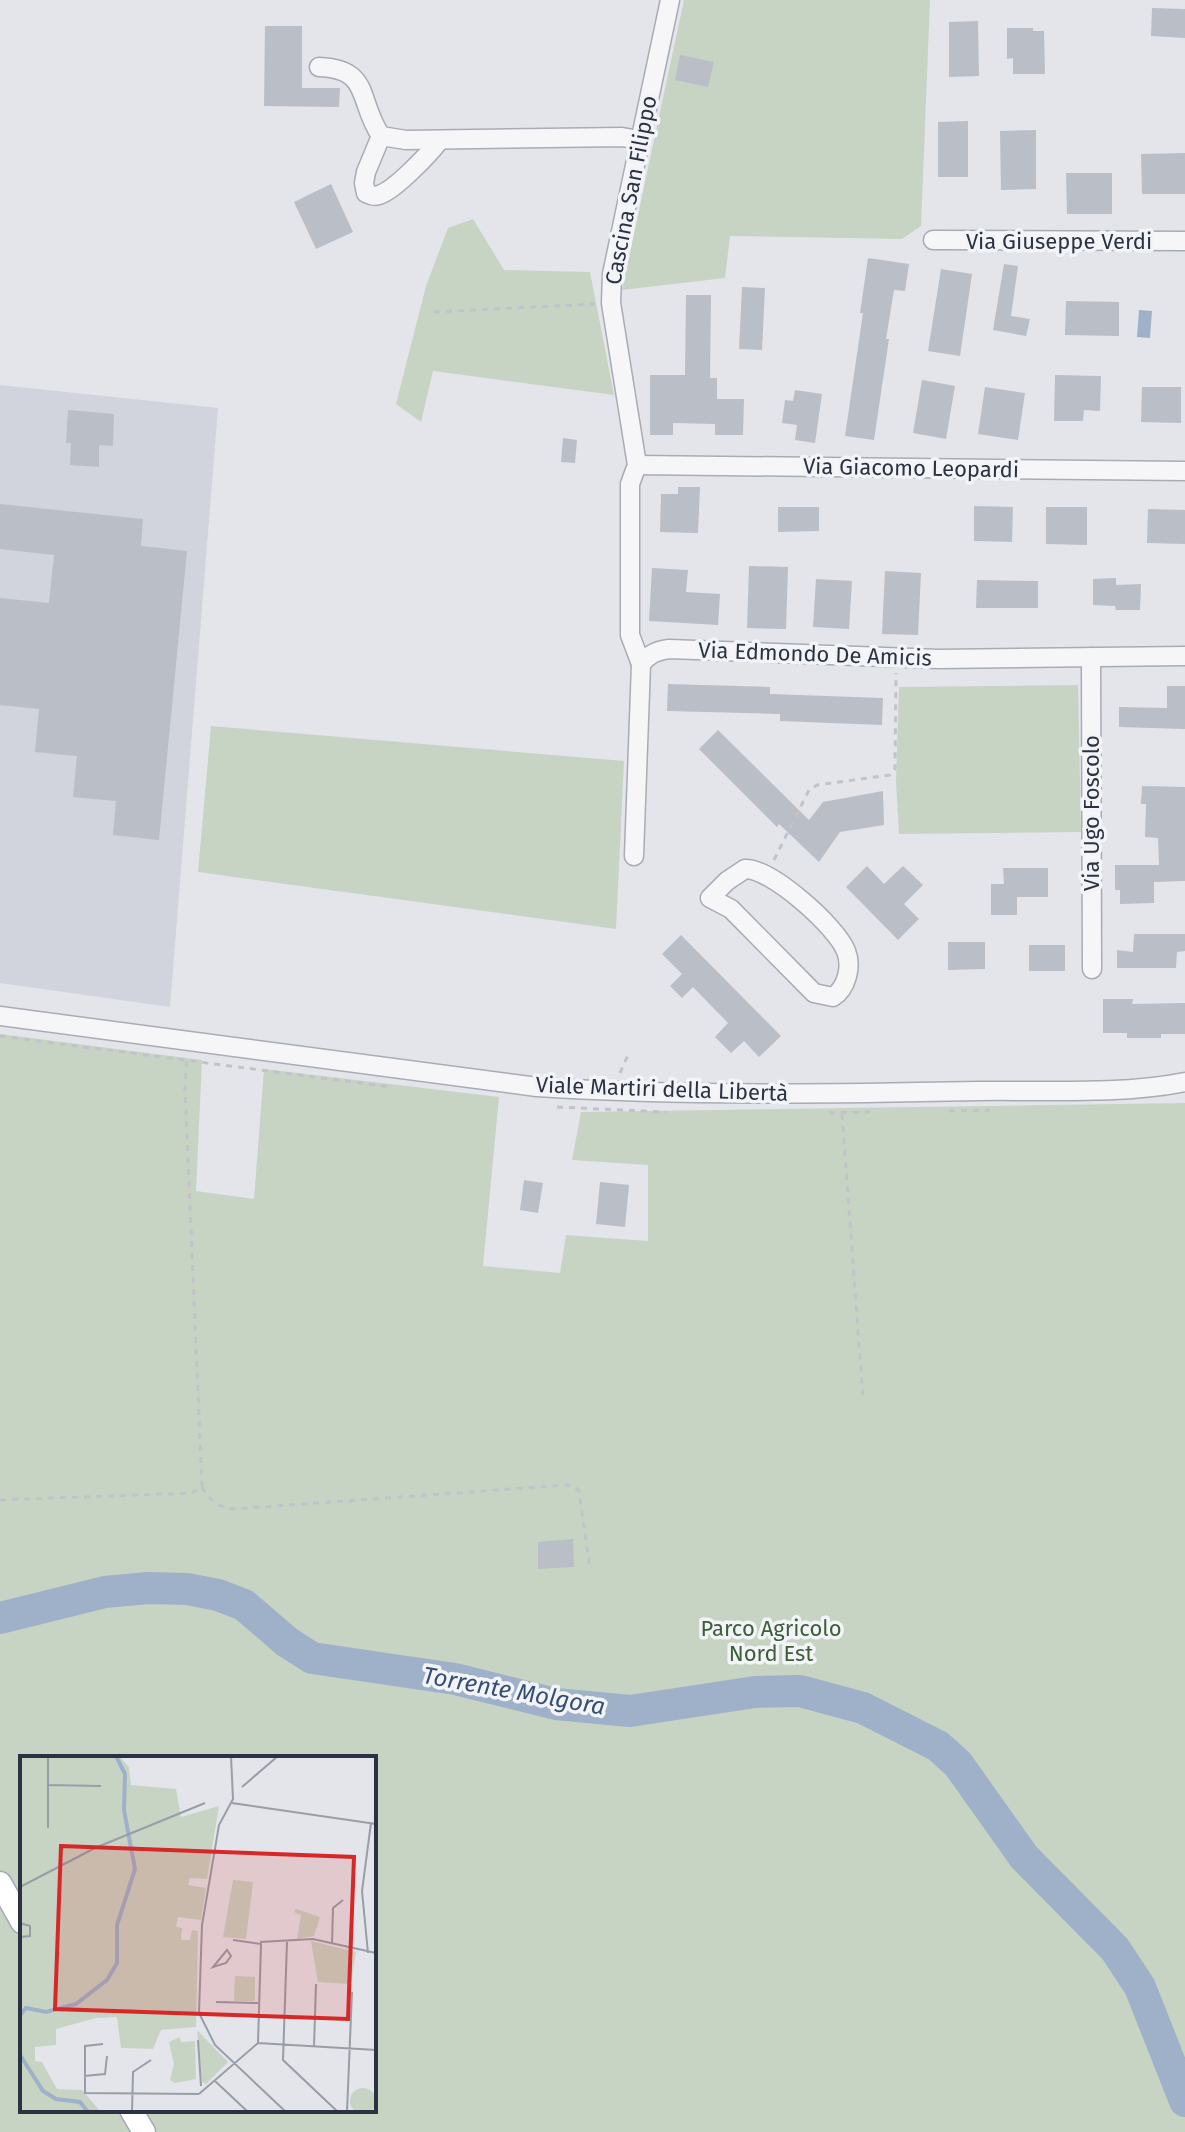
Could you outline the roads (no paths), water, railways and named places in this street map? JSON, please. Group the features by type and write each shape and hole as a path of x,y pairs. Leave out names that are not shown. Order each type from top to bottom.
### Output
{"main road":[{"path":"0,1883 20,1918"},
{"path":"132,2112 144,2132"}],"street":[{"name":"Cascina San Filippo","path":"641,664 630,635 630,484 637,465 611,303 616,245 670,0"},
{"path":"319,67 339,68 353,76 381,136 364,183 366,193 379,195 405,176 439,141"},
{"path":"381,136 439,141 622,137 639,140"},
{"name":"Via Giuseppe Verdi","path":"933,240 1185,241"},
{"name":"Via Giacomo Leopardi","path":"637,465 1185,471"},
{"name":"Via Edmondo De Amicis","path":"641,664 647,656 669,649 897,658 1185,656"},
{"name":"Via Ugo Foscolo","path":"1091,657 1092,969"},
{"path":"634,856 641,664"},
{"path":"745,869 767,874 802,900 845,948 846,977 839,993 833,997 814,993 731,909 710,898 745,869"},
{"name":"Viale Martiri della Libertà","path":"0,1016 537,1087 618,1092 843,1094 1115,1089 1185,1082"}],"water":[{"path":"1139,310 1152,311 1150,338 1137,337"}],"waterway":[{"name":"Torrente Molgora","path":"0,1618 105,1592 148,1588 187,1589 218,1595 244,1605 287,1642 312,1658 455,1679 556,1704 630,1711 755,1692 800,1691 863,1708 938,1746 958,1764 1024,1857 1115,1949 1140,1987 1185,2101"}],"park label":[{"name":"Parco Agricolo Nord Est","path":"771,1640"}]}
